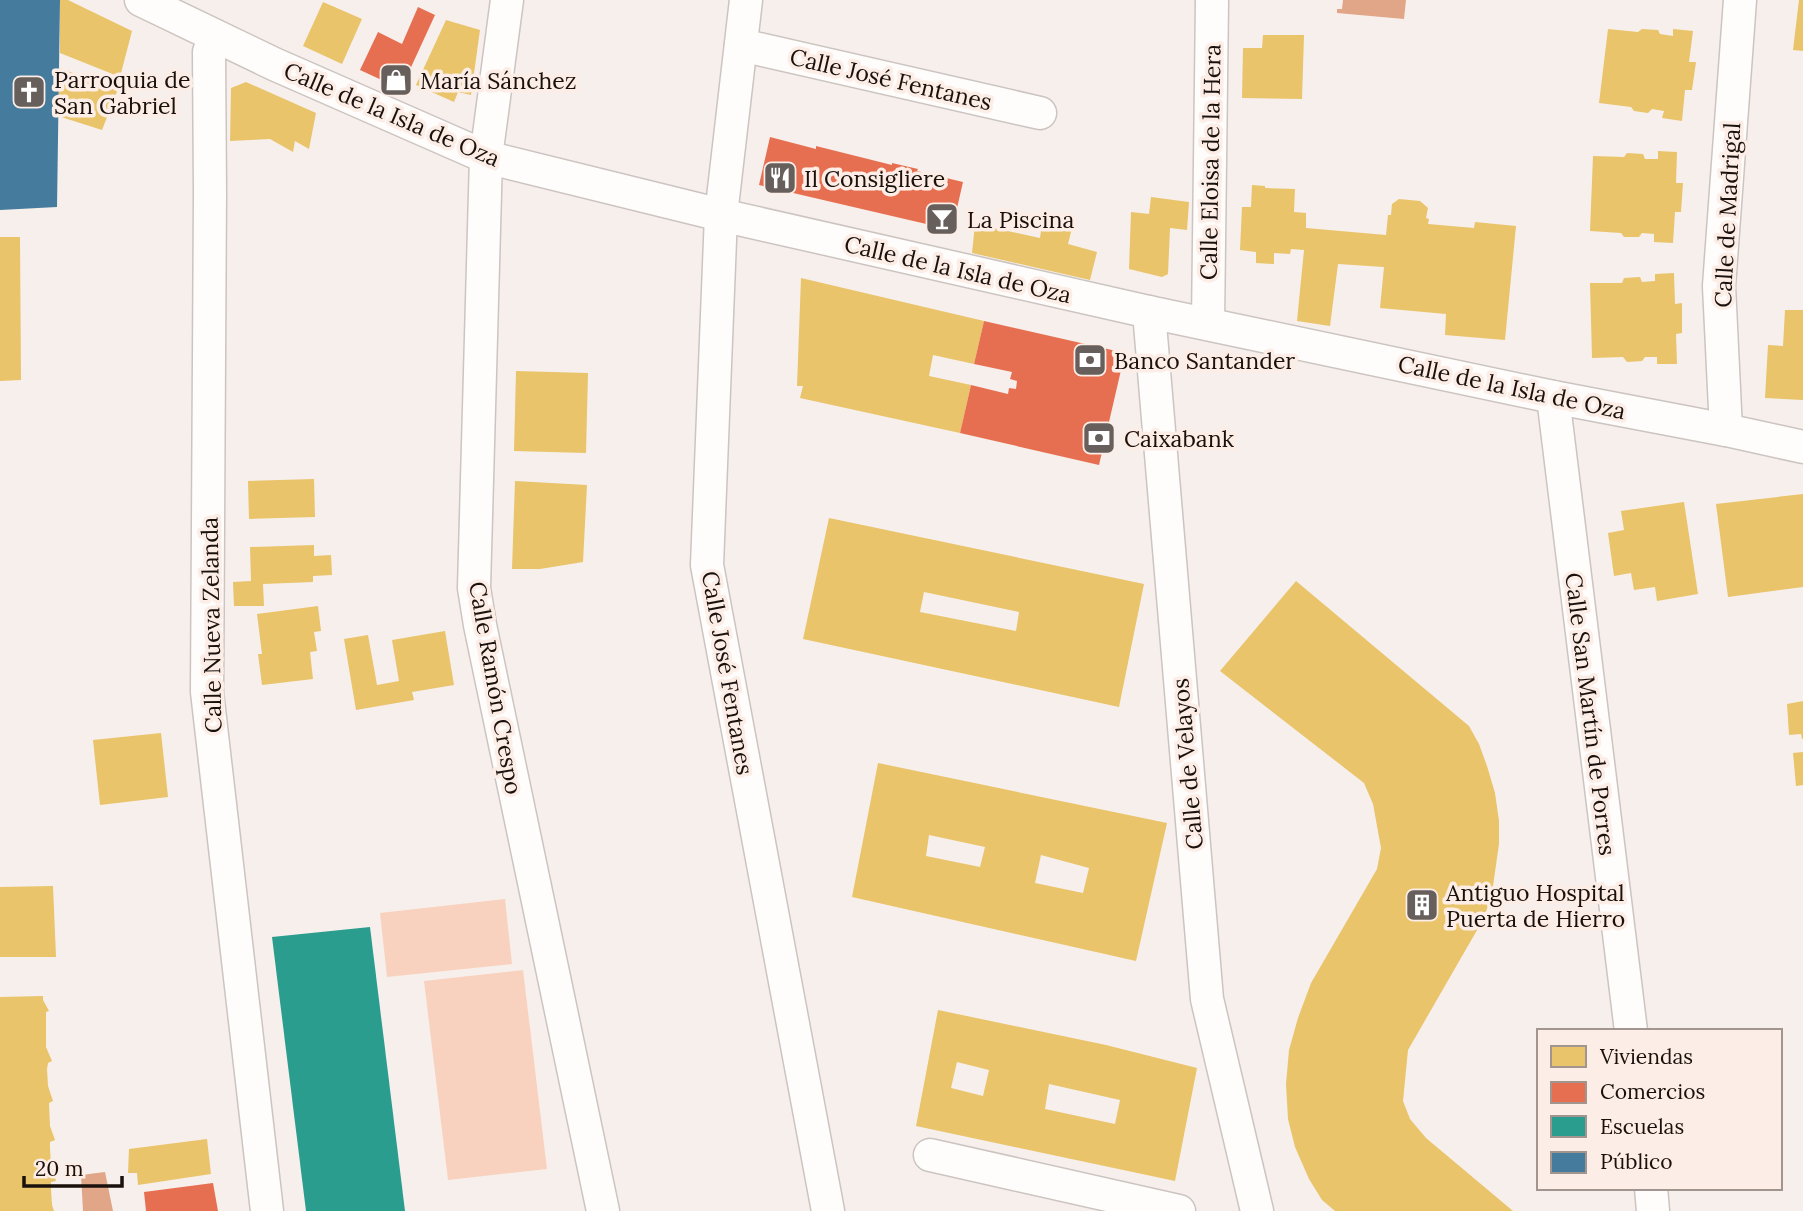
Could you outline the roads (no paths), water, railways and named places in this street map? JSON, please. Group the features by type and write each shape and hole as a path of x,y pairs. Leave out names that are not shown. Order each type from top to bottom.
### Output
{"street":[{"name":"Calle Ramón Crespo","path":"507,0 486,157 474,588 603,1211"},
{"name":"Calle José Fentanes","path":"746,0 720,215 707,565 828,1211"},
{"name":"Calle Eloisa de la Hera","path":"1208,324 1212,0"},
{"name":"Calle de Madrigal","path":"1726,430 1719,286 1740,0"},
{"name":"Calle de la Isla de Oza","path":"144,1 274,64 486,157 720,215 1149,312 1803,447"},
{"name":"Calle Nueva Zelanda","path":"215,36 209,52 207,692 267,1211"},
{"name":"Calle José Fentanes","path":"741,46 1040,113"},
{"name":"Calle de Velayos","path":"1149,312 1207,999 1257,1211"},
{"name":"Calle San Martín de Porres","path":"1553,397 1631,1029"},
{"path":"930,1155 1179,1211"},
{"path":"1651,1190 1653,1211"}],"place":[{"name":"María Sánchez","path":"396,80"},
{"name":"Parroquia de San Gabriel","path":"29,92"},
{"name":"Il Consigliere","path":"780,178"},
{"name":"La Piscina","path":"942,219"},
{"name":"Banco Santander","path":"1090,360"},
{"name":"Caixabank","path":"1099,438"},
{"name":"Antiguo Hospital Puerta de Hierro","path":"1422,905"}]}
